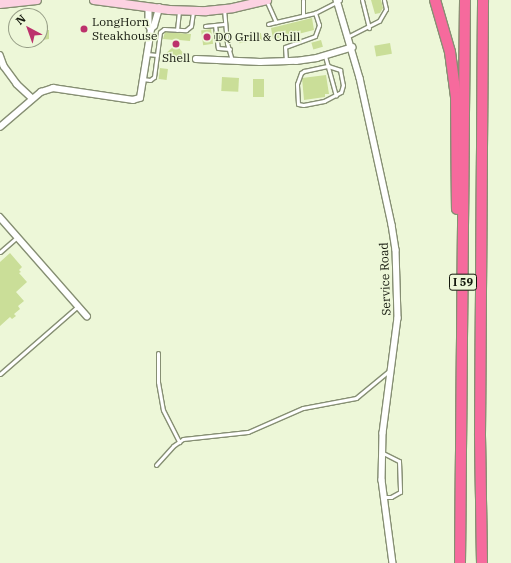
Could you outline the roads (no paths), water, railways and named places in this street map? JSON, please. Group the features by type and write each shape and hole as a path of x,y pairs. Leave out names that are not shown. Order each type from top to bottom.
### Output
{"highway":[{"path":"435,0 450,52 456,97 458,281 463,353"},
{"name":"I 59","path":"460,563 465,0"},
{"name":"I 59","path":"482,563 480,427 483,0"},
{"path":"483,55 490,0"}],"main road":[{"path":"0,4 37,0"},
{"path":"94,0 160,4 179,10 224,9 233,4 267,0"}],"street":[{"name":"Service Road","path":"338,0 352,47 394,236 397,267 398,318 383,433 382,480 393,563"},
{"path":"0,126 32,98 41,92 53,88 133,100 140,98 150,32 148,25 150,3"},
{"path":"150,32 154,26 160,4"},
{"path":"196,59 286,61 325,56 352,47"},
{"path":"0,55 4,66 17,84 32,98"},
{"path":"0,217 87,316"}],"lane":[{"path":"267,0 276,22"},
{"path":"303,0 303,15"},
{"path":"268,24 315,12 338,0"},
{"path":"362,0 369,28"},
{"path":"349,36 369,28 379,21 386,9 384,0"},
{"path":"224,9 224,24 232,60"},
{"path":"178,30 179,10"},
{"path":"143,79 150,80 154,78 160,32 164,30 186,30 192,26 193,10"},
{"path":"286,61 285,47 309,39 315,36 318,31 319,25 315,12"},
{"path":"205,26 224,24"},
{"path":"215,25 218,48 230,49"},
{"path":"150,32 159,37"},
{"path":"147,54 157,55"},
{"path":"325,56 331,71 336,96"},
{"path":"328,66 340,70 342,90 336,96 324,101 303,105 298,104 297,84 301,73 328,66"},
{"path":"0,252 17,237"},
{"path":"0,374 78,306"},
{"path":"158,353 159,389 162,410 179,442"},
{"path":"156,465 173,446 183,439 248,432 303,408 356,398 391,369"},
{"path":"383,453 399,461 400,492 391,497 385,497"}],"place":[{"name":"LongHorn Steakhouse","path":"84,29"},
{"name":"DQ Grill & Chill","path":"207,37"},
{"name":"Shell","path":"176,44"}]}
